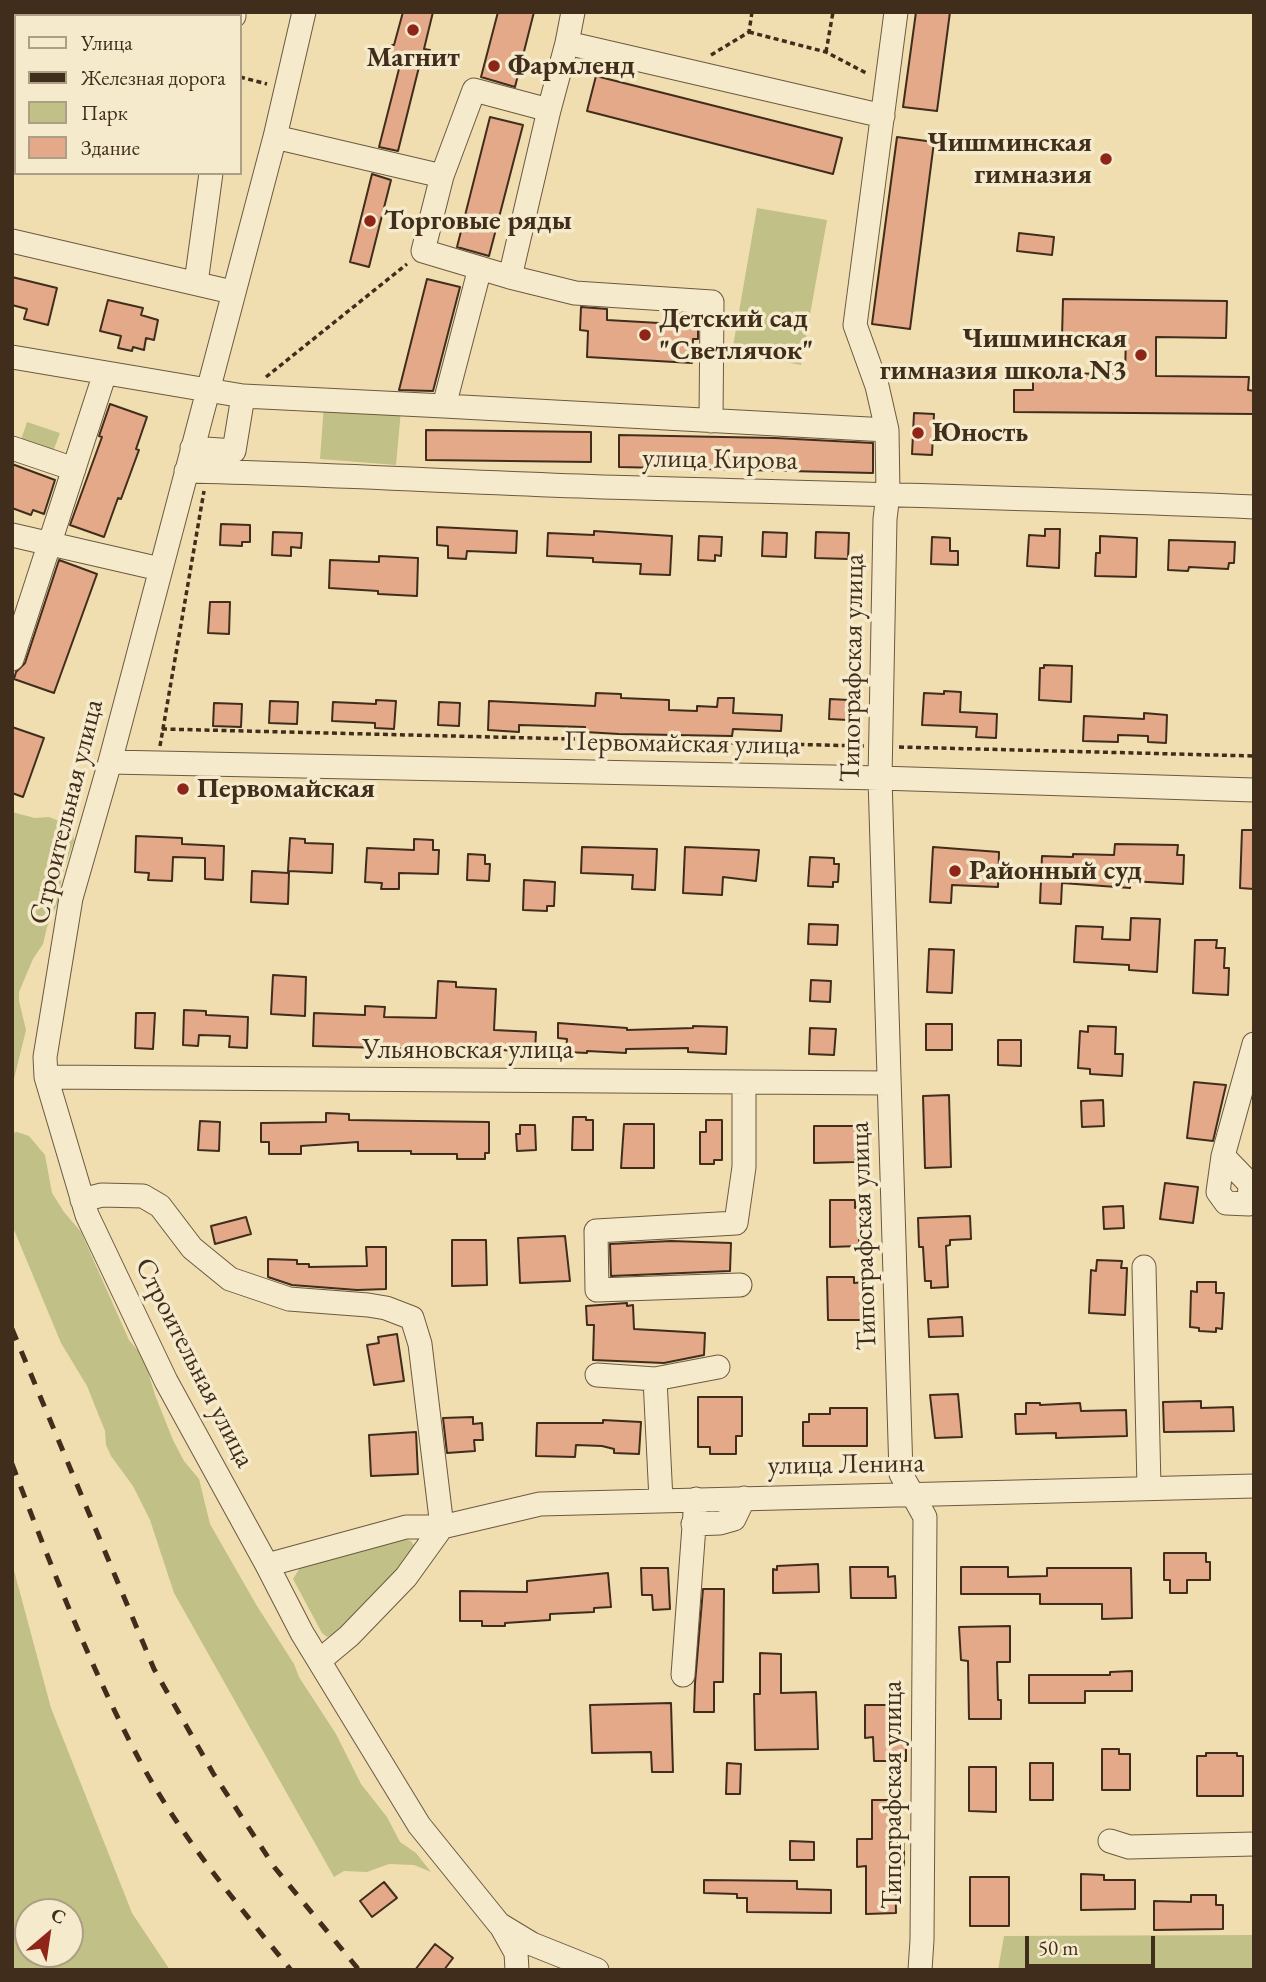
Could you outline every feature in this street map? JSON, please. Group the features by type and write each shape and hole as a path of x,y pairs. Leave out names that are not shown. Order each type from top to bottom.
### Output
{"street":[{"name":"Строительная улица","path":"304,12 275,137 192,448 196,472 160,569 110,762 71,898 45,1057 46,1077 87,1215 166,1381 302,1633 419,1825 499,1924 532,1944 597,1970"},
{"path":"510,277 573,12"},
{"name":"Типографская улица","path":"896,12 855,325 877,386 887,430 888,494 885,519 880,778 901,1474 925,1517 920,1970"},
{"path":"12,63 14,29"},
{"path":"567,43 883,117"},
{"path":"549,110 474,90 442,176 423,251 575,293 712,302 711,421"},
{"path":"275,137 442,176"},
{"path":"196,283 211,175"},
{"path":"12,241 232,292"},
{"path":"444,406 480,268"},
{"path":"12,357 243,396 887,430"},
{"path":"12,659 18,624 50,543 105,373"},
{"path":"192,448 234,451 243,396"},
{"path":"12,448 74,469"},
{"name":"улица Кирова","path":"196,472 1254,506"},
{"path":"12,535 160,569"},
{"name":"Первомайская улица","path":"110,762 880,778 1254,790"},
{"path":"1223,1156 1254,1044"},
{"name":"Ульяновская улица","path":"46,1077 889,1083"},
{"path":"740,1285 597,1290 596,1231 736,1223 744,1167 744,1082"},
{"path":"82,1200 102,1195 144,1196 160,1206 192,1248 230,1279 289,1299 368,1305 386,1308 412,1318 420,1344 442,1527 407,1577 349,1636 319,1661"},
{"path":"1144,1267 1149,1488"},
{"path":"597,1375 655,1380 718,1367"},
{"path":"655,1380 661,1500"},
{"name":"улица Ленина","path":"267,1565 406,1527 442,1527 540,1504 1254,1486"},
{"path":"693,1524 720,1523 734,1519 744,1498"},
{"path":"683,1675 696,1499"},
{"path":"1110,1841 1129,1847 1254,1844"},
{"path":"499,1924 516,1953 517,1970"}],"path":[{"path":"749,32 752,12"},
{"path":"826,52 833,12"},
{"path":"686,70 749,32 826,52 887,84"},
{"path":"242,78 286,89"},
{"path":"243,396 423,251"},
{"path":"157,763 196,472"},
{"path":"162,729 1254,756"}],"green space":[{"path":"757,208 827,220 801,365 732,352"},
{"path":"324,404 401,410 396,465 320,459"},
{"path":"27,422 60,433 52,454 20,443"},
{"path":"12,812 35,818 49,817 72,826 74,841 62,875 58,902 43,944 33,959 19,992 26,1030 12,1087"},
{"path":"12,1133 29,1136 45,1155 52,1193 81,1232 129,1340 144,1358 173,1440 184,1461 199,1479 210,1524 294,1664 299,1677 336,1734 361,1784 387,1817 400,1842 416,1853 431,1872 414,1865 389,1864 367,1872 344,1871 334,1877 174,1593 150,1520 133,1486 111,1456 106,1445 105,1431 87,1386 61,1343 12,1225"},
{"path":"401,1538 411,1541 415,1547 412,1555 344,1630 327,1637 322,1633 293,1579 303,1563"},
{"path":"12,1563 51,1708 132,1913 170,1970 12,1970"},
{"path":"1254,1935 1254,1970 998,1970 1004,1936"}],"building":[{"path":"403,12 433,12 424,49 430,50 426,65 420,63 398,151 379,147 400,65 387,61"},
{"path":"498,12 534,12 515,87 481,77"},
{"path":"916,12 950,12 937,111 903,107"},
{"path":"596,76 842,138 833,174 587,111"},
{"path":"490,117 523,125 489,256 457,247"},
{"path":"897,137 934,142 910,329 872,324"},
{"name":"Торговые ряды","path":"372,174 391,180 369,267 350,262"},
{"path":"1019,233 1054,237 1052,255 1017,251"},
{"path":"12,277 57,288 48,325 24,319 27,309 12,305"},
{"path":"427,279 460,287 433,391 399,390"},
{"name":"Чишминская гимназия школа N3","path":"1063,299 1227,301 1226,338 1156,337 1156,376 1249,377 1248,390 1254,391 1254,414 1014,412 1014,390 1033,390 1033,373 1125,374 1126,337 1062,337"},
{"path":"108,300 143,308 141,315 158,320 154,340 146,338 144,350 133,347 132,351 118,348 121,336 100,331"},
{"name":"Детский сад \"Светлячок\"","path":"581,307 607,309 607,320 676,324 677,314 698,315 698,339 693,339 692,363 587,357 588,331 580,330"},
{"path":"110,404 147,417 136,449 139,450 104,537 70,525 102,437 99,436"},
{"path":"914,413 934,414 932,455 912,454"},
{"path":"426,430 591,432 591,462 426,460"},
{"path":"619,435 873,443 873,473 619,467"},
{"path":"12,464 55,480 44,514 33,510 31,515 12,508"},
{"path":"221,524 250,525 250,542 242,542 242,546 220,545"},
{"path":"437,527 517,531 516,553 467,551 466,559 448,558 448,546 437,545"},
{"path":"1045,529 1060,529 1059,568 1027,566 1029,535 1045,536"},
{"path":"594,531 672,536 670,575 640,574 641,564 547,556 548,533 594,535"},
{"path":"273,532 302,533 301,548 291,547 291,556 272,555"},
{"path":"763,532 787,533 786,557 762,556"},
{"path":"816,532 849,533 848,559 815,558"},
{"path":"699,536 722,537 721,556 715,555 715,561 698,560"},
{"path":"1100,536 1137,538 1136,577 1095,576 1096,553 1100,553"},
{"path":"932,537 950,538 950,551 958,551 958,565 931,564"},
{"path":"1169,540 1235,542 1234,563 1229,563 1228,569 1189,567 1188,571 1168,570"},
{"path":"379,556 418,558 417,596 329,588 330,560 379,562"},
{"path":"59,560 97,574 54,693 14,679 16,672 25,663"},
{"path":"210,602 230,602 229,634 208,633"},
{"path":"1044,665 1072,666 1071,702 1039,700 1040,668 1044,668"},
{"path":"944,691 961,692 960,712 997,714 996,738 976,737 977,727 922,725 924,693 944,694"},
{"path":"596,693 621,694 621,698 669,700 669,710 697,711 697,706 717,707 718,698 734,698 733,713 782,715 781,731 733,729 732,736 619,734 585,732 585,727 519,725 519,732 488,730 489,701 595,706"},
{"path":"830,699 849,700 848,720 829,719"},
{"path":"376,700 396,701 394,729 375,728 375,723 332,721 333,702 376,704"},
{"path":"270,701 298,702 297,724 269,723"},
{"path":"439,702 460,703 459,726 438,725"},
{"path":"214,703 242,704 241,727 213,726"},
{"path":"1144,713 1167,715 1166,743 1148,742 1148,736 1118,735 1118,742 1083,741 1084,716 1144,719"},
{"path":"12,727 44,738 23,797 12,793"},
{"path":"1242,830 1254,830 1254,889 1240,888"},
{"path":"136,836 182,838 182,844 224,846 223,880 205,879 205,858 173,857 172,881 148,880 149,873 135,872"},
{"path":"290,838 305,839 305,843 333,844 332,873 288,871"},
{"path":"414,839 433,840 433,850 439,850 438,874 399,873 399,889 381,889 382,883 365,882 367,848 414,850"},
{"path":"1115,844 1178,845 1177,855 1184,855 1183,884 1130,881 1130,888 1062,883 1061,904 1040,903 1042,856 1114,855"},
{"path":"582,847 657,849 655,890 632,889 633,875 581,873"},
{"path":"685,847 759,850 756,881 723,877 722,895 683,893"},
{"path":"933,847 999,852 998,887 952,885 951,903 930,902"},
{"path":"468,854 485,855 485,864 490,864 489,881 467,880"},
{"path":"810,857 834,858 834,864 839,864 838,882 833,882 833,887 808,886"},
{"path":"252,871 289,873 288,904 251,902"},
{"path":"524,880 555,882 554,906 547,906 547,911 523,910"},
{"path":"1131,918 1160,919 1157,972 1129,970 1129,965 1074,962 1076,926 1103,927 1102,939 1130,940"},
{"path":"809,924 838,925 837,945 808,944"},
{"path":"1195,940 1217,940 1216,948 1225,948 1224,968 1229,968 1228,995 1193,993"},
{"path":"929,949 954,950 952,993 927,992"},
{"path":"273,975 306,977 305,1016 271,1014"},
{"path":"811,980 831,981 830,1002 810,1001"},
{"path":"438,981 456,982 456,987 496,989 494,1030 536,1032 535,1052 450,1047 450,1050 313,1046 314,1013 365,1015 365,1006 385,1007 384,1017 436,1018"},
{"path":"184,1010 206,1011 206,1015 248,1017 247,1048 229,1047 230,1036 199,1035 198,1046 183,1045"},
{"path":"136,1013 155,1013 153,1049 135,1048"},
{"path":"558,1023 627,1030 727,1027 726,1054 688,1052 688,1048 626,1049 626,1053 566,1052 567,1039 558,1038"},
{"path":"926,1024 952,1024 952,1050 926,1050"},
{"path":"1088,1026 1116,1027 1115,1054 1123,1054 1122,1076 1090,1074 1090,1069 1078,1068 1080,1031 1088,1032"},
{"path":"810,1028 836,1029 834,1055 809,1054"},
{"path":"998,1040 1021,1040 1021,1066 998,1065"},
{"path":"1194,1082 1226,1085 1213,1141 1187,1138"},
{"path":"949,1095 951,1167 925,1168 923,1096"},
{"path":"1103,1100 1104,1126 1082,1127 1081,1101"},
{"path":"326,1113 349,1114 349,1120 489,1122 489,1153 485,1153 485,1159 457,1159 457,1154 358,1151 358,1142 301,1146 301,1154 269,1154 269,1142 261,1142 261,1123 326,1122"},
{"path":"573,1117 593,1120 593,1150 572,1150"},
{"path":"706,1120 722,1120 722,1160 714,1160 714,1164 700,1164 700,1132 706,1132"},
{"path":"200,1121 220,1122 219,1151 198,1150"},
{"path":"624,1124 654,1124 654,1168 621,1168"},
{"path":"520,1125 535,1125 536,1150 517,1151 516,1134 520,1134"},
{"path":"814,1126 855,1126 855,1162 814,1163"},
{"path":"1165,1183 1198,1187 1193,1223 1160,1219"},
{"path":"830,1200 855,1200 855,1208 859,1207 859,1246 830,1247"},
{"path":"1123,1206 1124,1228 1104,1229 1103,1207"},
{"path":"970,1216 971,1239 950,1240 950,1245 946,1246 948,1287 931,1288 931,1281 925,1281 923,1247 919,1247 918,1218"},
{"path":"246,1217 251,1234 215,1244 211,1226"},
{"path":"565,1236 570,1281 520,1283 518,1238"},
{"path":"452,1240 486,1240 487,1285 452,1286"},
{"path":"671,1241 731,1243 730,1271 611,1276 610,1244"},
{"path":"366,1247 386,1247 386,1289 357,1290 292,1285 268,1277 268,1259 297,1260 297,1264 309,1264 309,1267 367,1266"},
{"path":"1097,1260 1122,1261 1121,1268 1127,1268 1125,1315 1089,1313 1091,1270 1096,1271"},
{"path":"827,1277 854,1277 854,1283 865,1282 866,1320 828,1320"},
{"path":"1197,1282 1216,1282 1216,1293 1224,1293 1222,1329 1216,1328 1216,1332 1199,1331 1199,1328 1190,1327 1191,1291 1197,1292"},
{"path":"627,1303 627,1306 633,1305 634,1329 705,1333 704,1355 664,1363 593,1360 594,1325 587,1325 586,1306"},
{"path":"962,1317 963,1336 929,1337 928,1319"},
{"path":"397,1334 404,1381 374,1385 367,1345 379,1343 378,1337"},
{"path":"958,1394 962,1437 935,1438 930,1395"},
{"path":"698,1397 742,1397 742,1436 736,1436 736,1454 710,1454 710,1447 698,1447"},
{"path":"1201,1401 1201,1408 1233,1407 1234,1431 1164,1432 1163,1402"},
{"path":"1026,1403 1080,1403 1081,1411 1126,1410 1127,1436 1056,1438 1056,1433 1016,1434 1015,1414 1026,1414"},
{"path":"830,1408 867,1408 867,1446 803,1446 803,1422 809,1422 809,1414 830,1414"},
{"path":"473,1417 473,1424 482,1423 483,1440 474,1440 475,1451 447,1453 443,1418"},
{"path":"603,1420 641,1422 639,1454 614,1453 614,1449 602,1446 576,1445 575,1457 536,1456 537,1423 603,1423"},
{"path":"416,1432 418,1474 371,1476 369,1435"},
{"path":"1164,1553 1206,1553 1206,1562 1210,1562 1210,1580 1187,1580 1187,1593 1170,1593 1170,1580 1164,1580"},
{"path":"818,1564 819,1592 773,1593 773,1569 777,1570 777,1566"},
{"path":"850,1567 888,1567 888,1577 895,1576 896,1598 851,1598"},
{"path":"961,1567 1008,1567 1008,1577 1047,1576 1047,1568 1131,1568 1132,1618 1102,1619 1102,1604 1040,1604 1040,1594 961,1594"},
{"path":"641,1568 668,1568 670,1609 653,1610 652,1595 642,1595"},
{"path":"608,1573 611,1607 594,1608 594,1612 550,1614 550,1620 505,1623 505,1626 482,1626 482,1621 460,1621 460,1591 527,1592 527,1581"},
{"path":"703,1589 724,1589 723,1682 714,1682 714,1712 694,1712"},
{"path":"1010,1626 1010,1662 997,1662 1001,1719 969,1719 968,1661 961,1660 959,1627"},
{"path":"760,1653 781,1654 781,1693 816,1692 818,1749 755,1750 754,1694 760,1694"},
{"path":"1132,1671 1132,1691 1085,1691 1085,1703 1029,1703 1029,1675 1110,1675 1110,1672"},
{"path":"671,1703 673,1772 652,1772 651,1752 592,1753 590,1705"},
{"path":"865,1705 893,1705 893,1742 906,1742 906,1761 874,1761 873,1737 865,1738"},
{"path":"1102,1749 1119,1749 1119,1754 1130,1754 1130,1790 1102,1790"},
{"path":"1206,1753 1237,1753 1237,1756 1243,1756 1243,1796 1197,1796 1197,1756 1206,1756"},
{"path":"727,1763 741,1764 740,1794 726,1794"},
{"path":"1030,1763 1053,1763 1053,1800 1030,1800"},
{"path":"969,1767 996,1767 996,1812 969,1811"},
{"path":"872,1800 898,1800 898,1844 904,1844 904,1866 895,1866 896,1913 866,1914 866,1866 857,1867 857,1839 872,1839"},
{"path":"790,1841 814,1842 814,1860 790,1860"},
{"path":"1081,1874 1104,1875 1104,1880 1135,1880 1135,1909 1081,1910"},
{"path":"970,1877 1009,1877 1009,1926 970,1926"},
{"path":"704,1880 797,1881 797,1889 831,1890 831,1913 747,1912 747,1898 737,1898 737,1894 704,1893"},
{"path":"384,1882 397,1898 372,1917 360,1901"},
{"path":"1191,1895 1216,1895 1216,1905 1223,1905 1223,1929 1154,1930 1154,1901 1191,1902"},
{"path":"435,1944 453,1958 444,1970 415,1970"}],"railway":[{"path":"12,1329 154,1669 213,1773 275,1868 359,1970"},
{"path":"12,1464 88,1653 141,1763 192,1844 291,1970"}],"place":[{"name":"Магнит","path":"413,30"},
{"name":"Фармленд","path":"494,66"},
{"name":"Чишминская гимназия","path":"1106,159"},
{"name":"Торговые ряды","path":"370,221"},
{"name":"Детский сад \"Светлячок\"","path":"645,335"},
{"name":"Чишминская гимназия школа N3","path":"1141,355"},
{"name":"Юность","path":"918,433"},
{"name":"Первомайская","path":"183,789"},
{"name":"Районный суд","path":"955,871"}]}
